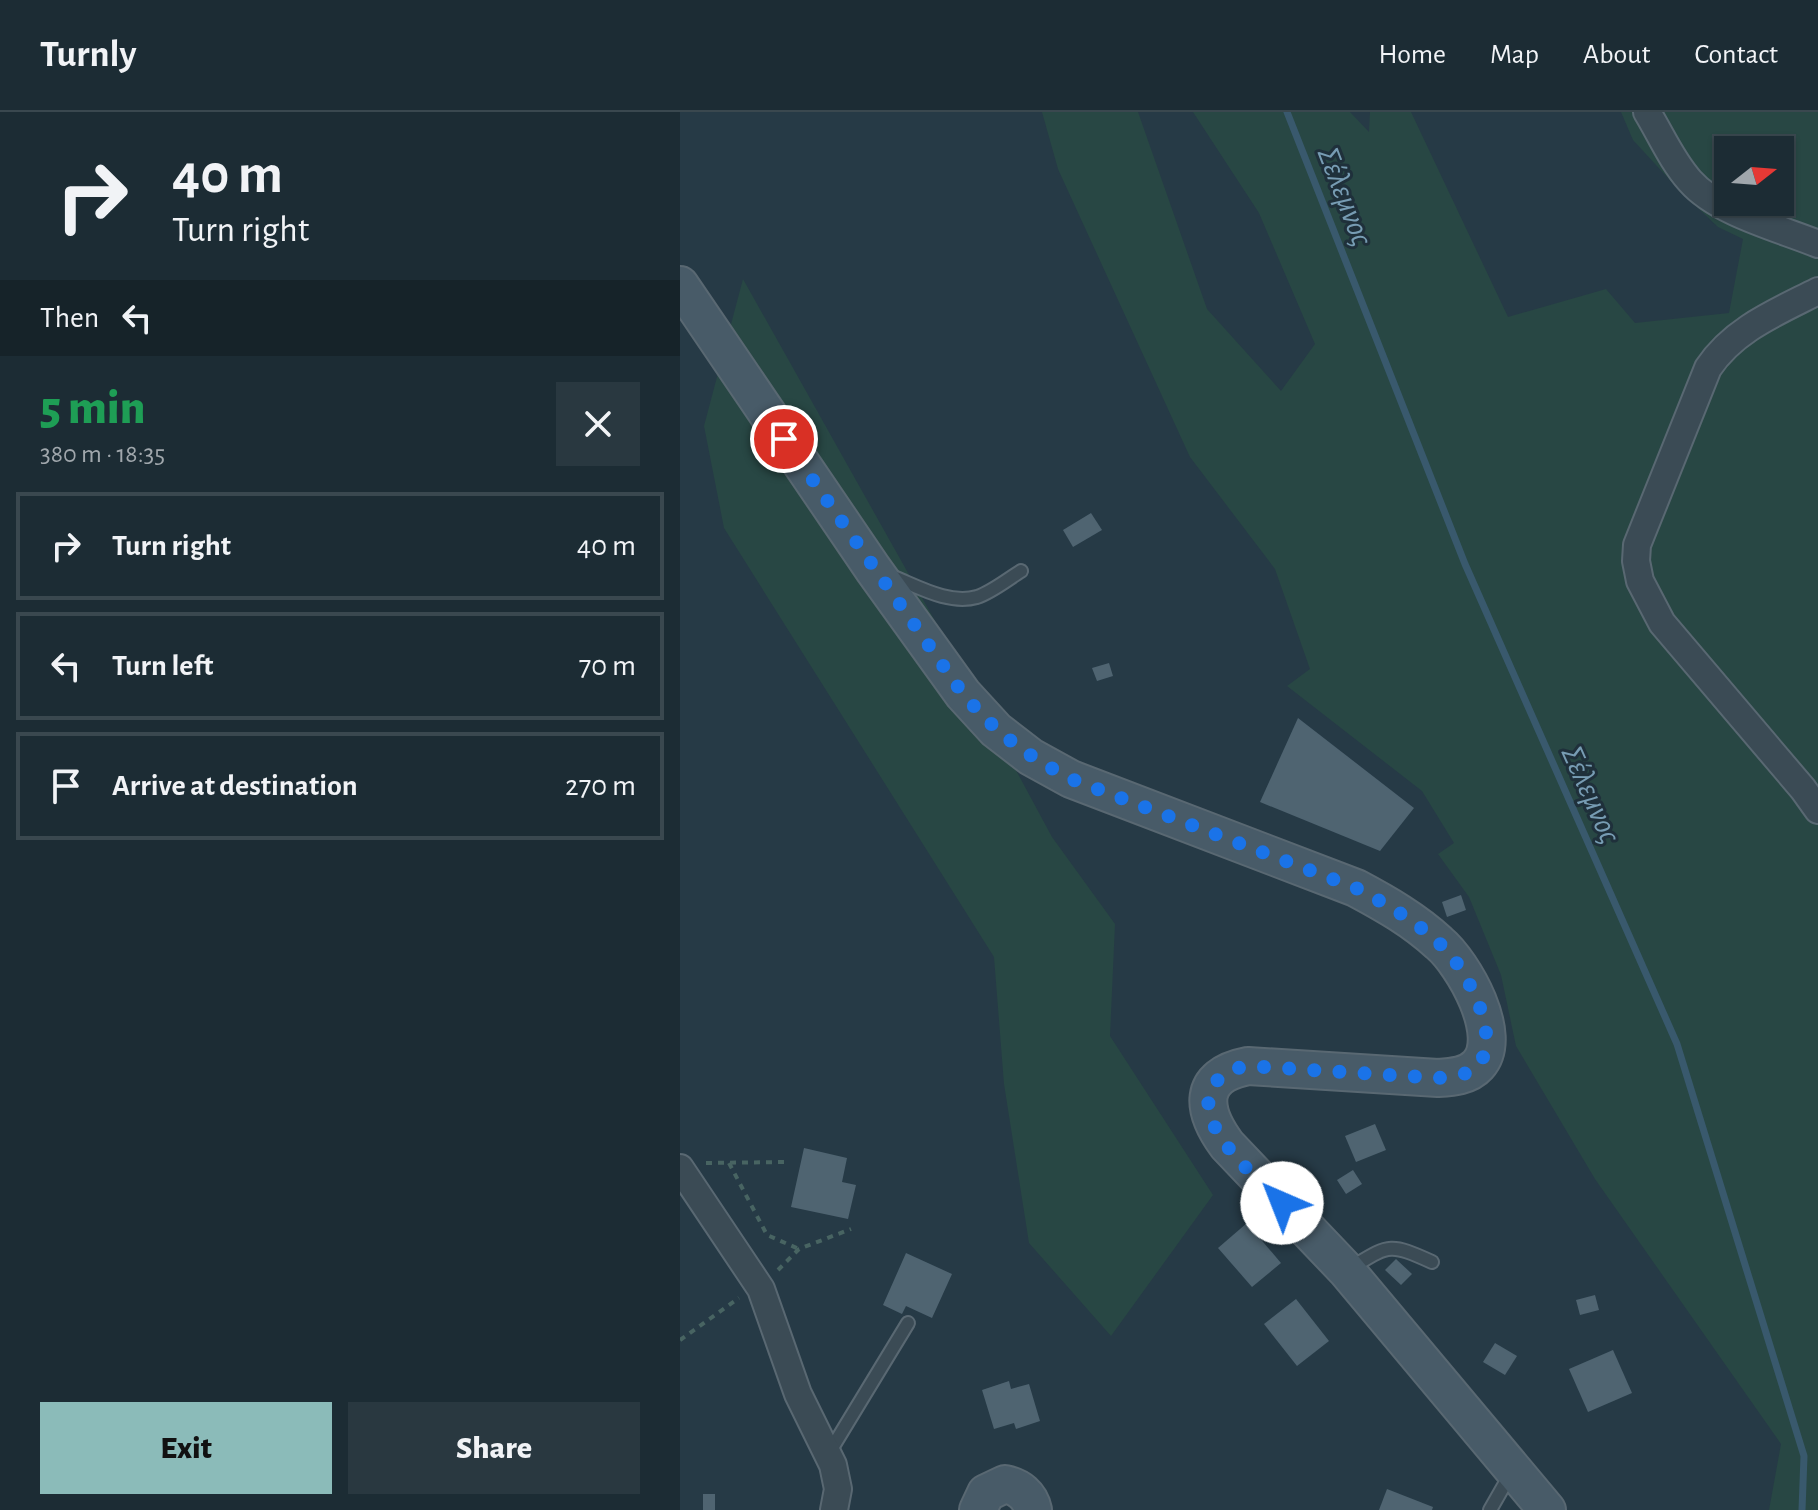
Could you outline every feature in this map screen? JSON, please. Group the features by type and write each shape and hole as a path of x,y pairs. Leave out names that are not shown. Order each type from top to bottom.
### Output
{"main road":[{"path":"680,285 873,569 963,694 996,730 1031,757 1071,779 1356,888 1400,912 1442,945 1462,971 1480,1005 1486,1033 1484,1054 1480,1063 1469,1072 1438,1078 1248,1066 1233,1069 1220,1077 1207,1099 1213,1125 1227,1145 1346,1270 1547,1510"},
{"path":"978,1510 986,1493 1005,1484 1018,1488 1029,1497 1033,1510"}],"street":[{"path":"1647,112 1678,166 1707,197 1818,244"},
{"path":"1818,291 1738,333 1720,350 1708,368 1637,545 1636,561 1640,581 1662,623 1818,810"},
{"path":"692,1166 761,1289 798,1394 829,1454 838,1489 834,1510"}],"lane":[{"path":"873,569 944,597 961,598 977,597 1021,571"},
{"path":"1346,1270 1390,1247 1399,1247 1432,1262"},
{"path":"829,1454 908,1323"},
{"path":"1490,1510 1514,1469"}],"path":[{"path":"692,1166 784,1162"},
{"path":"729,1163 767,1235 799,1249"},
{"path":"680,1340 745,1294 761,1289 799,1249 851,1229"}],"green space":[{"path":"1042,112 1138,112 1207,309 1281,391 1315,344 1259,213 1193,112 1350,112 1369,132 1370,112 1411,112 1508,317 1606,289 1635,323 1729,313 1743,239 1718,227 1680,191 1633,140 1621,112 1818,112 1818,1510 1769,1510 1781,1444 1595,1179 1516,1046 1501,975 1469,897 1438,854 1454,843 1422,791 1287,686 1310,669 1275,569 1190,457 1058,169"},
{"path":"743,279 944,637 1052,837 1115,924 1110,1036 1213,1195 1111,1336 1029,1243 1004,1084 994,957 724,528 704,426"}],"building":[{"path":"1091,513 1102,530 1073,547 1063,530"},
{"path":"1109,663 1113,676 1097,681 1092,668"},
{"path":"1298,718 1414,808 1380,851 1260,802"},
{"path":"1461,895 1466,910 1447,917 1442,902"},
{"path":"1375,1124 1386,1150 1356,1162 1345,1136"},
{"path":"804,1148 847,1158 842,1182 856,1185 848,1219 791,1207"},
{"path":"1353,1170 1362,1184 1346,1194 1337,1180"},
{"path":"1247,1223 1281,1263 1252,1287 1218,1248"},
{"path":"906,1253 952,1274 932,1318 906,1306 902,1314 883,1305"},
{"path":"1396,1259 1412,1274 1401,1285 1385,1270"},
{"path":"1595,1295 1599,1310 1580,1315 1576,1300"},
{"path":"1296,1299 1329,1341 1297,1366 1264,1324"},
{"path":"1495,1343 1517,1356 1505,1375 1483,1362"},
{"path":"1613,1350 1632,1393 1588,1412 1569,1369"},
{"path":"1009,1381 1011,1389 1029,1384 1040,1421 1016,1429 1014,1423 994,1429 982,1390"},
{"path":"1387,1489 1433,1507 1432,1510 1379,1510"},
{"path":"703,1494 715,1494 715,1510 703,1510"}],"waterway":[{"name":"Σέλεμνος","path":"1287,112 1465,564 1677,1044 1804,1456 1802,1510"}],"route":[{"path":"784,439 963,694 996,730 1031,757 1071,779 1356,888 1400,912 1442,945 1462,971 1480,1005 1486,1033 1484,1054 1480,1063 1469,1072 1438,1078 1248,1066 1233,1069 1212,1087 1207,1099 1213,1125 1227,1145 1282,1203"}]}
